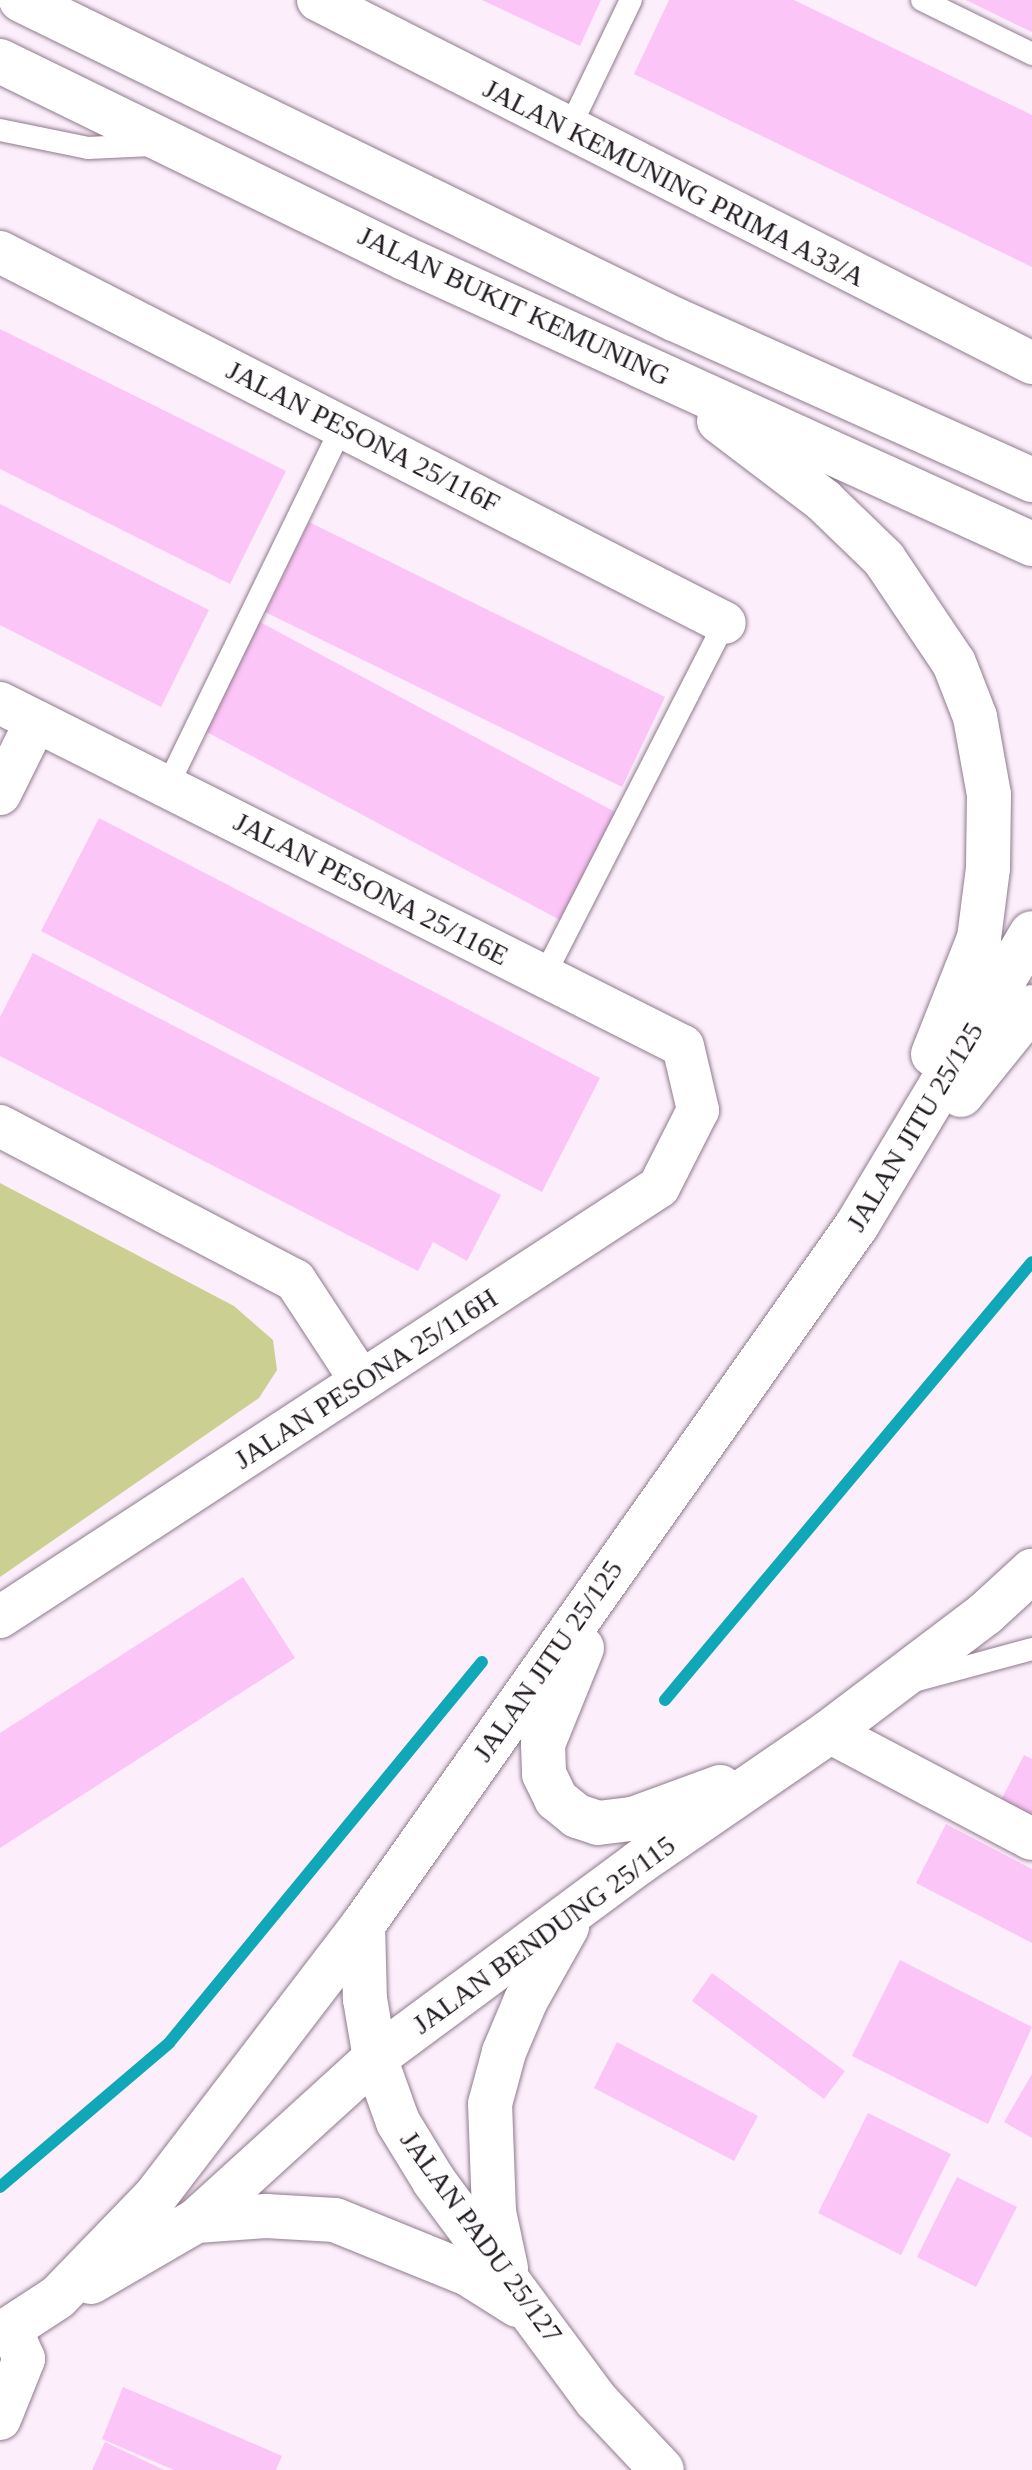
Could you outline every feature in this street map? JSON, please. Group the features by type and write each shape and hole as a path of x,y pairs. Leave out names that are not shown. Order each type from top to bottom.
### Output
{"street":[{"name":"JALAN BUKIT KEMUNING","path":"21,0 674,319 1032,480"},
{"name":"JALAN KEMUNING PRIMA A33/A","path":"318,0 568,131 1032,363"},
{"name":"JALAN BUKIT KEMUNING","path":"0,61 404,258 1032,544"},
{"name":"JALAN PESONA 25/116F","path":"0,252 725,623"},
{"path":"644,365 787,471 884,559 954,663 975,717 989,795 988,868 979,938 857,1225"},
{"path":"0,794 18,712"},
{"name":"JALAN PESONA 25/116E","path":"18,712 683,1046 698,1110"},
{"name":"JALAN JITU 25/125","path":"6,2331 58,2297 155,2197 363,1925 857,1225 1032,933"},
{"path":"857,1225 1032,1007"},
{"name":"JALAN PESONA 25/116H","path":"0,1617 659,1187 698,1110"},
{"path":"0,1126 295,1280 361,1381"},
{"path":"632,1541 550,1718 543,1744 544,1774 556,1799 577,1816 598,1823 633,1819 789,1761"},
{"name":"JALAN BENDUNG 25/115","path":"58,2297 120,2268 196,2221 375,2058 829,1732 1032,1571"},
{"path":"829,1732 1032,1839"},
{"path":"509,2278 494,2212 490,2104 504,2052 526,2000 575,1913"},
{"name":"JALAN PADU 25/127","path":"363,1925 365,1999 375,2058 398,2122 434,2181 540,2319 596,2400 662,2470"},
{"path":"196,2221 266,2216 335,2220 468,2274 540,2319"},
{"path":"0,2419 24,2359 6,2331"},
{"name":"JALAN PADU 25/127","path":"596,2400 630,2470"}],"lane":[{"path":"568,131 631,0"},
{"path":"922,0 1032,54"},
{"path":"0,130 88,148 173,145"},
{"path":"167,787 342,427"},
{"path":"544,976 725,623"},
{"path":"886,1689 1032,1649"}],"green space":[{"path":"0,1183 234,1306 273,1340 277,1370 259,1398 0,1577"}],"building":[{"path":"482,0 601,0 580,46"},
{"path":"669,0 794,0 1032,115 1032,267 634,74"},
{"path":"966,0 1032,0 1032,32 1017,25"},
{"path":"0,329 286,471 230,584 0,469"},
{"path":"0,504 209,610 161,707 0,625"},
{"path":"309,522 665,697 622,787 265,612"},
{"path":"258,621 617,813 560,920 201,729"},
{"path":"99,818 600,1078 542,1192 41,931"},
{"path":"33,953 501,1195 467,1261 433,1242 418,1271 0,1056 0,1017"},
{"path":"243,1577 295,1658 0,1848 0,1733"},
{"path":"1024,1755 1032,1759 1032,1830 996,1810"},
{"path":"946,1824 1032,1869 1032,1943 916,1883"},
{"path":"900,1960 1032,2027 988,2124 852,2056"},
{"path":"712,1973 845,2071 824,2099 692,2001"},
{"path":"617,2042 758,2116 734,2161 594,2088"},
{"path":"1032,2074 1032,2138 1004,2122"},
{"path":"868,2113 951,2154 901,2255 818,2213"},
{"path":"957,2177 1017,2207 976,2287 917,2257"},
{"path":"123,2387 282,2456 276,2470 174,2470 102,2439"},
{"path":"105,2442 164,2470 92,2470"}],"waterway":[{"path":"665,1700 1032,1262"},
{"path":"0,2187 169,2043 482,1662"}]}
